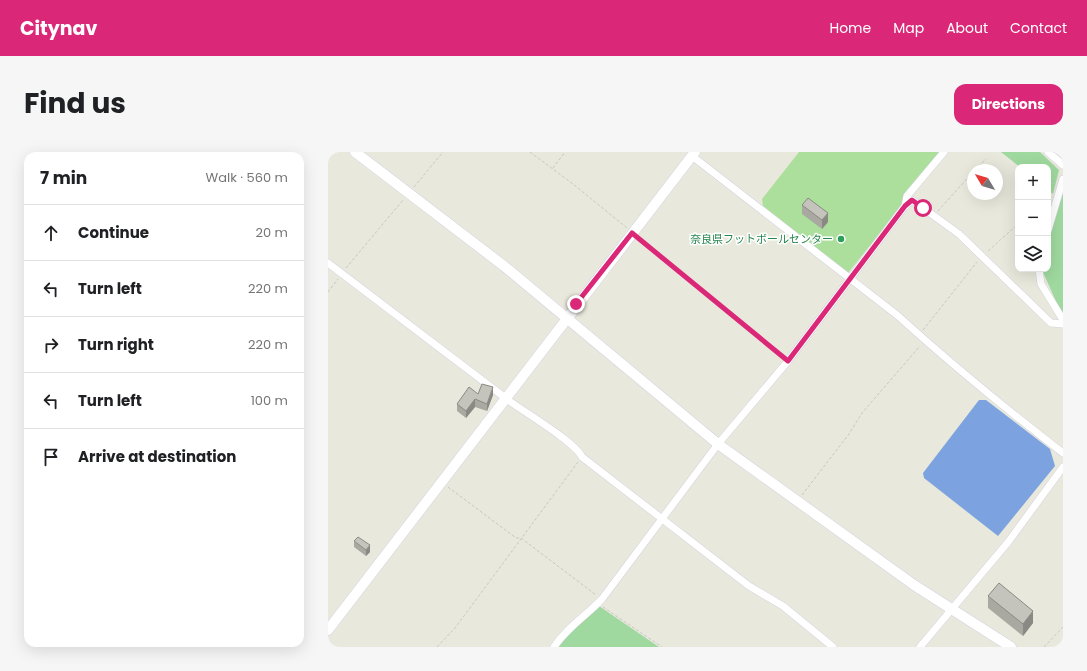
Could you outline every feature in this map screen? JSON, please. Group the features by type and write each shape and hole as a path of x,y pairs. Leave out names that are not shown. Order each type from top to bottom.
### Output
{"street":[{"path":"355,152 409,192 567,316 718,444 796,502 914,585 1011,647"},
{"path":"905,206 907,196 944,152"},
{"path":"1048,152 1063,165"},
{"path":"328,630 507,399 567,316 693,154 849,279 897,315 1026,425 1063,453"},
{"path":"1051,220 1063,179"},
{"path":"554,647 562,635 600,601 718,444 788,361 905,206 912,200 959,234 1051,323 1063,324"},
{"path":"328,263 507,399 580,452 582,457 749,586 782,606 833,647"},
{"path":"1039,272 1041,284 1063,320"},
{"path":"920,647 1009,541 1063,467"}],"path":[{"path":"328,292 342,273 443,152"},
{"path":"530,152 552,168 788,361"},
{"path":"552,168 565,152"},
{"path":"981,164 986,159"},
{"path":"933,215 967,178"},
{"path":"919,335 982,256 1015,227"},
{"path":"796,502 849,434 862,413 925,340"},
{"path":"437,647 455,628 582,457"},
{"path":"442,482 516,538 521,538 600,601 662,647"},
{"path":"1044,647 1063,627"}],"green space":[{"name":"奈良県フットボールセンター","path":"799,152 941,152 903,204 848,273 763,206 762,199"},
{"path":"1001,152 1040,152 1059,170 1053,194 1051,192 1051,164 1016,164"},
{"path":"1063,193 1063,317 1043,272 1051,272 1051,232"},
{"path":"599,606 659,647 557,647 563,636"}],"water":[{"path":"979,400 986,400 1050,449 1055,466 998,536 924,478 923,473"}],"building":[{"path":"808,198 828,213 822,220 802,205"},
{"path":"482,384 493,387 487,404 475,399 466,411 457,404 469,387 478,394"},
{"path":"358,537 370,545 366,550 354,541"},
{"path":"999,583 1033,611 1023,624 988,596"}],"place":[{"name":"奈良県フットボールセンター","path":"841,239"}],"route":[{"path":"576,304 632,233 788,361 905,206 912,200 923,208"}]}
